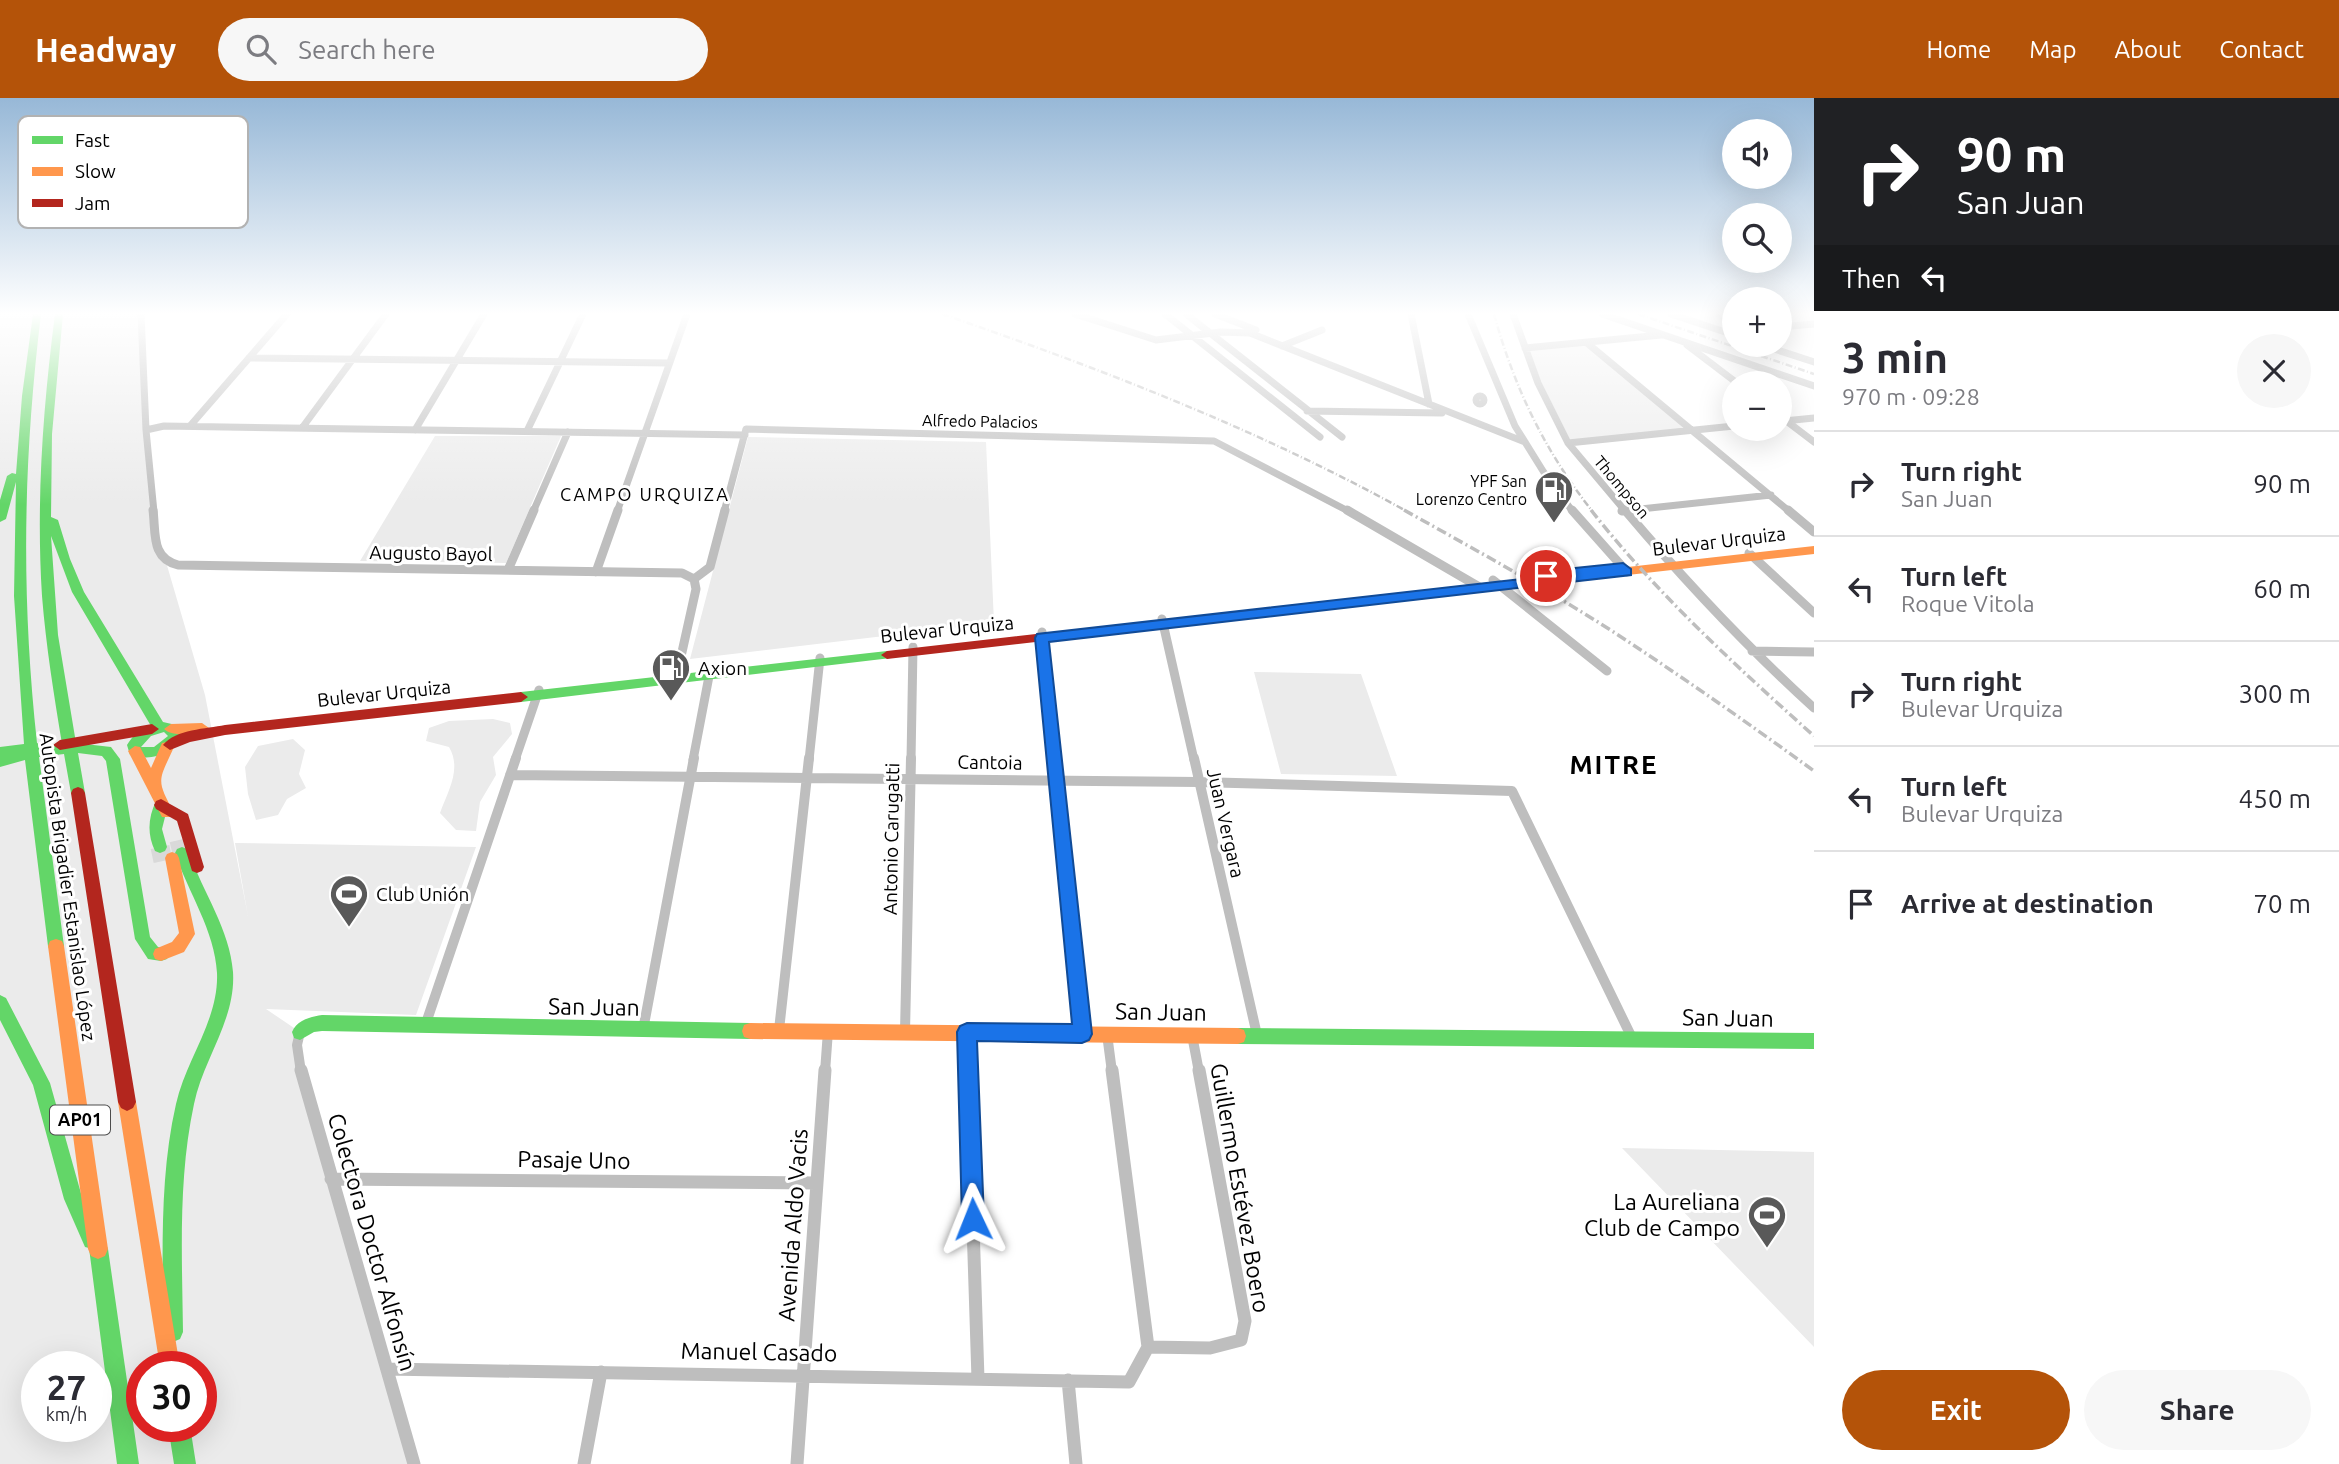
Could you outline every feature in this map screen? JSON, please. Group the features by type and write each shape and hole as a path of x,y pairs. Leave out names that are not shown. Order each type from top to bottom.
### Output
{"main road":[{"name":"Autopista Brigadier Estanislao López","path":"27,378 18,459 18,598 26,730 128,1464"},
{"name":"Autopista Brigadier Estanislao López","path":"52,378 46,426 45,500 52,634 168,1351"},
{"path":"0,519 18,459"},
{"path":"45,500 67,569 78,592 143,705 161,728 175,736 160,760 153,786"},
{"name":"Bulevar Urquiza","path":"90,741 149,754 206,732 1814,548"},
{"name":"Bulevar Urquiza","path":"0,752 90,741 161,728 244,724 538,693"},
{"path":"0,762 12,757 86,748 106,751 113,759 143,940 150,951 161,955 179,947 187,934 171,850 174,822 161,805 135,750 136,740 161,728"},
{"path":"161,805 183,818 208,915"},
{"path":"171,850 186,868 208,915 223,955 225,992 185,1101 174,1211 171,1351"},
{"path":"0,1003 41,1083 73,1199 100,1256"},
{"name":"San Juan","path":"300,1032 322,1023 643,1030 1814,1041"},
{"path":"182,1442 185,1464"}],"street":[{"path":"144,378 146,430"},
{"path":"190,426 232,378"},
{"path":"302,428 338,378"},
{"path":"415,430 446,378"},
{"path":"527,431 552,378"},
{"path":"596,572 664,378"},
{"path":"1245,378 1320,437"},
{"path":"1267,378 1342,437"},
{"path":"1370,378 1523,439"},
{"path":"1424,378 1429,401 1450,413 1523,439"},
{"path":"1493,378 1523,439 1567,501 1625,570"},
{"name":"Thompson","path":"1536,378 1568,443 1622,511 1752,651 1814,708"},
{"path":"1629,378 1814,532"},
{"path":"1790,378 1814,386"},
{"path":"1486,401 1503,402"},
{"path":"1285,410 1450,413"},
{"path":"1792,419 1814,418"},
{"name":"Alfredo Palacios","path":"146,430 164,426 190,426 745,432 1214,441 1487,584"},
{"path":"1792,426 1814,442"},
{"path":"1568,443 1722,427"},
{"name":"Augusto Bayol","path":"146,430 157,550 166,562 191,565 682,573 694,579"},
{"path":"508,570 568,432"},
{"path":"677,677 696,589 694,579 710,567 745,432"},
{"path":"1622,511 1771,495"},
{"path":"1751,555 1814,613"},
{"path":"1487,584 1606,671"},
{"name":"Juan Vergara","path":"1162,621 1257,1035"},
{"path":"1042,635 1082,1034"},
{"name":"Antonio Carugatti","path":"905,1032 913,650"},
{"path":"1752,651 1814,652"},
{"path":"779,1030 819,661"},
{"path":"643,1030 710,673"},
{"path":"425,1026 538,693"},
{"name":"Cantoia","path":"510,775 1199,782 1513,791 1633,1040"},
{"name":"Avenida Aldo Vacis","path":"797,1464 828,1031"},
{"name":"Colectora Doctor Alfonsín","path":"300,1032 297,1045 299,1064 414,1464"},
{"path":"967,1032 978,1379"},
{"path":"1107,1034 1148,1347"},
{"name":"Guillermo Estévez Boero","path":"1148,1347 1210,1348 1241,1340 1245,1321 1192,1035"},
{"name":"Pasaje Uno","path":"331,1179 817,1183"},
{"name":"Manuel Casado","path":"387,1369 1129,1382 1148,1347"},
{"path":"584,1464 601,1372"},
{"path":"1069,1380 1076,1464"}],"shaded area":[{"path":"0,378 145,378 157,549 166,562 205,695 248,916 235,843 476,847 416,1015 266,1009 300,1032 297,1045 414,1464 0,1464"},
{"path":"1538,378 1629,378 1692,430 1568,443"},
{"path":"435,436 561,436 506,563 360,561"},
{"path":"748,437 986,442 994,623 690,659"},
{"path":"1254,672 1361,674 1397,776 1281,774"},
{"path":"493,719 510,723 512,734 493,757 496,775 480,802 476,831 456,830 440,813 454,772 453,755 449,747 426,741 429,728 449,721"},
{"path":"293,739 305,750 299,774 306,788 287,799 278,815 256,820 248,794 245,767 258,746"},
{"name":"La Aureliana Club de Campo","path":"1622,1148 1814,1152 1814,1347"}],"tunnel":[{"path":"179,840 182,853"},
{"path":"160,847 163,861"}],"railway":[{"path":"1118,378 1295,454 1408,512"},
{"path":"1515,378 1546,442 1593,512"},
{"path":"1404,510 1612,631 1814,771"},
{"path":"1591,510 1670,600 1814,736"}],"traffic: fast":[{"path":"29,378 22,457 20,596 27,713 56,946"},
{"path":"52,378 45,515 48,595 60,695 78,793"},
{"path":"0,519 12,476"},
{"path":"52,520 78,592 159,727"},
{"path":"521,697 887,655"},
{"path":"164,727 171,729 175,736 167,746 153,753 135,751 134,745 146,732 164,727"},
{"path":"0,752 37,748"},
{"path":"0,762 39,752 79,748 106,751 113,759 143,939 154,954 161,954"},
{"path":"160,847 155,829 161,805"},
{"path":"173,1332 173,1217 180,1132 189,1087 216,1023 225,990 225,973 219,942 182,853"},
{"path":"0,1003 41,1083 73,1199 92,1240"},
{"path":"300,1032 310,1025 322,1023 750,1031"},
{"path":"1238,1036 1814,1041"},
{"path":"98,1249 128,1464"},
{"path":"182,1442 185,1464"}],"traffic: slow":[{"path":"1362,601 1814,550"},
{"path":"171,729 202,728"},
{"path":"153,786 155,773 167,747"},
{"path":"135,751 167,813"},
{"path":"161,954 178,947 187,934 172,858"},
{"path":"56,946 98,1249"},
{"path":"750,1031 1238,1036"},
{"path":"127,1102 167,1351"}],"traffic: jam":[{"path":"887,655 1362,601"},
{"path":"170,745 187,737 225,730 521,697"},
{"path":"60,745 152,729"},
{"path":"78,793 127,1102"},
{"path":"161,805 183,818 197,867"}],"place":[{"name":"YPF San Lorenzo Centro","path":"1554,524"},
{"name":"Axion","path":"671,702"},
{"name":"Club Unión","path":"349,928"},
{"name":"La Aureliana Club de Campo","path":"1767,1249"}],"district":[{"name":"CAMPO URQUIZA","path":"645,495"},
{"name":"MITRE","path":"1614,765"}],"route":[{"path":"973,1219 967,1032 1082,1034 1042,638 1627,572 1623,568 1546,576"}]}
